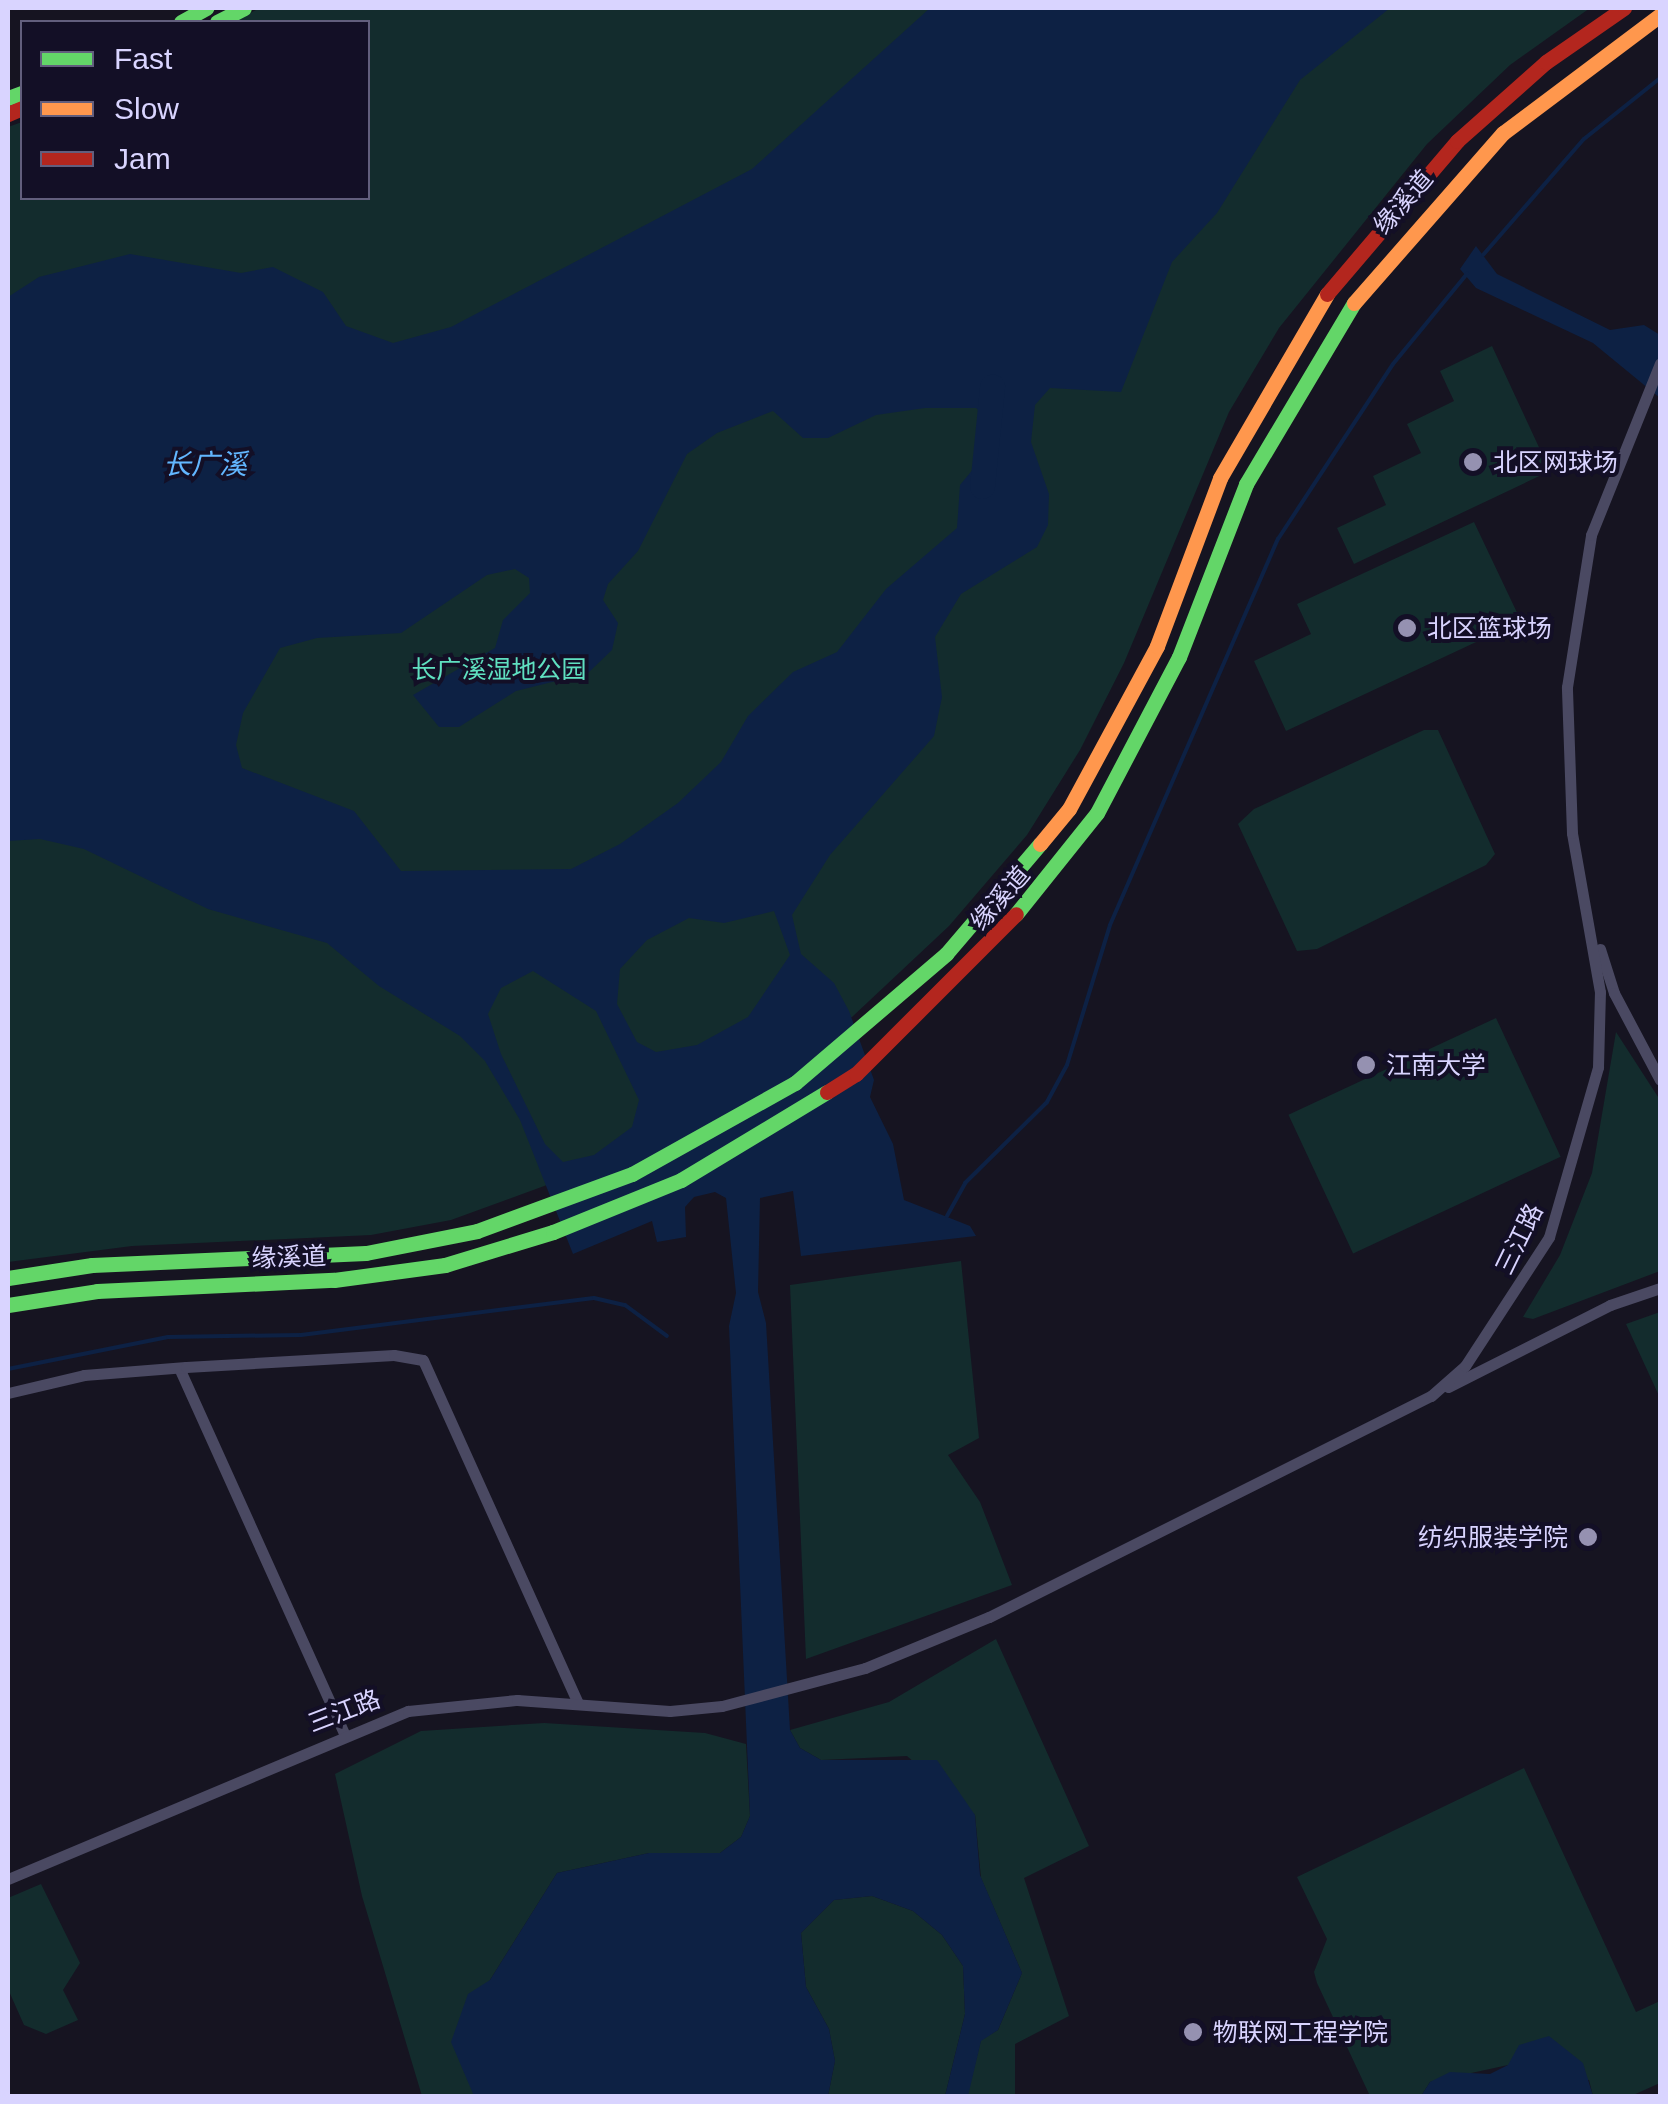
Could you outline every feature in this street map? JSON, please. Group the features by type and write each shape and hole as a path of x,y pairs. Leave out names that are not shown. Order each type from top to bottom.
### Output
{"main road":[{"path":"184,20 206,8"},
{"path":"222,20 244,8"},
{"name":"缘溪道","path":"8,1278 92,1265 366,1253 477,1230 632,1174 795,1083 890,1006 995,903 1109,744 1157,646 1220,478 1329,291 1457,141 1546,62 1624,8"},
{"name":"缘溪道","path":"8,1305 97,1291 405,1272 553,1232 680,1180 856,1074 1030,903 1097,813 1178,657 1246,484 1359,295 1456,179 1504,134 1660,15"}],"street":[{"name":"三江路","path":"8,1879 344,1734 408,1712 460,1703 722,1706 804,1689 989,1617 1431,1396 1465,1366 1520,1289 1571,1178 1598,1067 1600,992 1590,916 1572,833 1568,674 1590,535 1642,397 1660,363"},
{"path":"1590,916 1614,993 1660,1080"},
{"path":"1431,1396 1610,1305 1660,1288"},
{"path":"8,1394 84,1375 394,1355 424,1360 578,1704"},
{"path":"180,1370 344,1734"}],"green space":[{"name":"长广溪湿地公园","path":"260,8 1590,8 1510,65 1427,144 1279,328 1229,412 1124,663 1080,750 1027,835 949,926 852,1017 637,1152 451,1220 371,1235 132,1246 8,1262 8,127 20,123 20,200 370,200 370,20 237,20"},
{"name":"北区网球场","path":"1492,346 1550,471 1354,564 1337,528 1386,505 1373,476 1421,453 1407,424 1454,401 1440,371"},
{"name":"北区篮球场","path":"1474,522 1521,621 1286,731 1254,661 1311,634 1297,604"},
{"path":"1424,730 1438,730 1495,854 1486,865 1317,949 1297,951 1238,824 1254,809"},
{"path":"1496,1018 1561,1157 1353,1253 1288,1115"},
{"path":"1616,1032 1660,1100 1660,1271 1533,1319 1523,1317 1560,1255 1592,1173"},
{"path":"961,1261 979,1438 948,1455 980,1502 1012,1585 806,1659 790,1285"},
{"path":"1660,1312 1660,1398 1626,1324"},
{"path":"996,1639 1089,1846 1024,1878 1069,2016 1015,2044 1015,2096 967,2096 981,2040 998,2030 1022,1973 981,1878 975,1815 907,1756 821,1760 800,1748 790,1730 889,1702"},
{"path":"544,1723 705,1733 746,1744 750,1816 741,1837 720,1853 649,1853 557,1873 490,1980 474,2096 422,2096 362,1896 335,1774 421,1731"},
{"path":"1524,1768 1636,2012 1660,2001 1660,2083 1631,2096 1593,2096 1589,2080 1508,2065 1430,2082 1421,2096 1370,2096 1317,1983 1314,1972 1327,1939 1297,1877"},
{"path":"41,1884 80,1963 63,1990 78,2020 46,2034 24,2025 8,1989 8,1898"},
{"path":"872,1896 913,1911 942,1935 963,1966 965,2014 945,2096 828,2096 835,2061 829,2029 806,1987 801,1933 834,1900"}],"water":[{"name":"长广溪","path":"930,8 1390,8 1300,80 1217,213 1172,262 1121,392 1050,388 1035,405 1031,442 1049,494 1048,525 1037,547 961,594 935,637 942,697 934,736 830,855 792,915 801,954 834,983 849,1011 874,1080 870,1097 893,1144 904,1200 970,1226 976,1236 801,1256 793,1191 760,1198 758,1292 766,1323 790,1730 800,1748 821,1760 937,1760 975,1815 980,1875 1022,1973 998,2030 981,2041 968,2096 945,2096 965,2014 963,1966 942,1935 913,1911 872,1896 834,1900 801,1933 806,1987 829,2029 835,2061 828,2096 474,2096 451,2042 468,1994 490,1980 557,1873 649,1853 720,1853 741,1837 750,1816 729,1326 736,1293 726,1198 715,1192 694,1197 685,1207 686,1237 657,1242 652,1221 573,1254 520,1120 485,1061 460,1036 379,986 327,943 208,909 84,849 40,839 8,841 8,297 39,277 130,254 241,273 273,267 323,292 346,326 393,343 451,327 752,169","holes":["925,408 976,408 995,425 993,445 960,485 957,528 886,589 837,652 793,672 748,716 721,762 678,803 620,844 571,869 401,871 354,811 242,768 236,745 243,713 280,648 317,638 401,633 487,575 515,569 529,578 530,593 503,620 495,648 413,695 439,727 459,727 516,691 588,673 612,650 618,623 603,600 608,584 638,551 687,454 717,433 773,411 803,438 828,438 876,415","774,911 790,955 748,1017 697,1045 656,1052 637,1042 617,1004 620,969 647,940 689,918 724,923","533,971 596,1011 639,1100 632,1127 594,1155 563,1162 545,1144 501,1054 488,1014 501,988"]},
{"path":"1476,246 1497,274 1610,330 1644,325 1660,335 1660,398 1593,343 1476,288 1460,269"},
{"path":"1549,2036 1583,2063 1593,2096 1421,2096 1430,2082 1450,2072 1490,2074 1508,2065 1519,2045"}],"waterway":[{"path":"1483,255 1584,139 1659,79"},
{"path":"947,1216 965,1183 1047,1102 1067,1065 1110,925 1278,539 1393,364 1467,274"},
{"path":"982,486 992,387"},
{"path":"8,1369 168,1337 301,1335 594,1298 625,1305 667,1336"}],"traffic: fast":[{"path":"185,20 206,8"},
{"path":"221,20 244,8"},
{"path":"8,98 20,94"},
{"path":"1016,914 1097,813 1179,657 1246,484 1354,303"},
{"path":"8,1278 92,1265 366,1253 477,1231 632,1174 795,1083 946,954 1040,844"},
{"path":"8,1305 97,1291 334,1280 445,1265 553,1232 681,1180 827,1092"}],"traffic: slow":[{"path":"1354,303 1503,133 1660,15"},
{"path":"1040,844 1069,809 1157,646 1220,478 1327,294"}],"traffic: jam":[{"path":"1327,294 1457,141 1546,62 1624,8"},
{"path":"8,114 20,109"},
{"path":"827,1092 856,1074 1016,914"}],"place":[{"name":"北区网球场","path":"1473,462"},
{"name":"北区篮球场","path":"1407,628"},
{"name":"江南大学","path":"1366,1065"},
{"name":"纺织服装学院","path":"1588,1537"},
{"name":"物联网工程学院","path":"1193,2032"}]}
